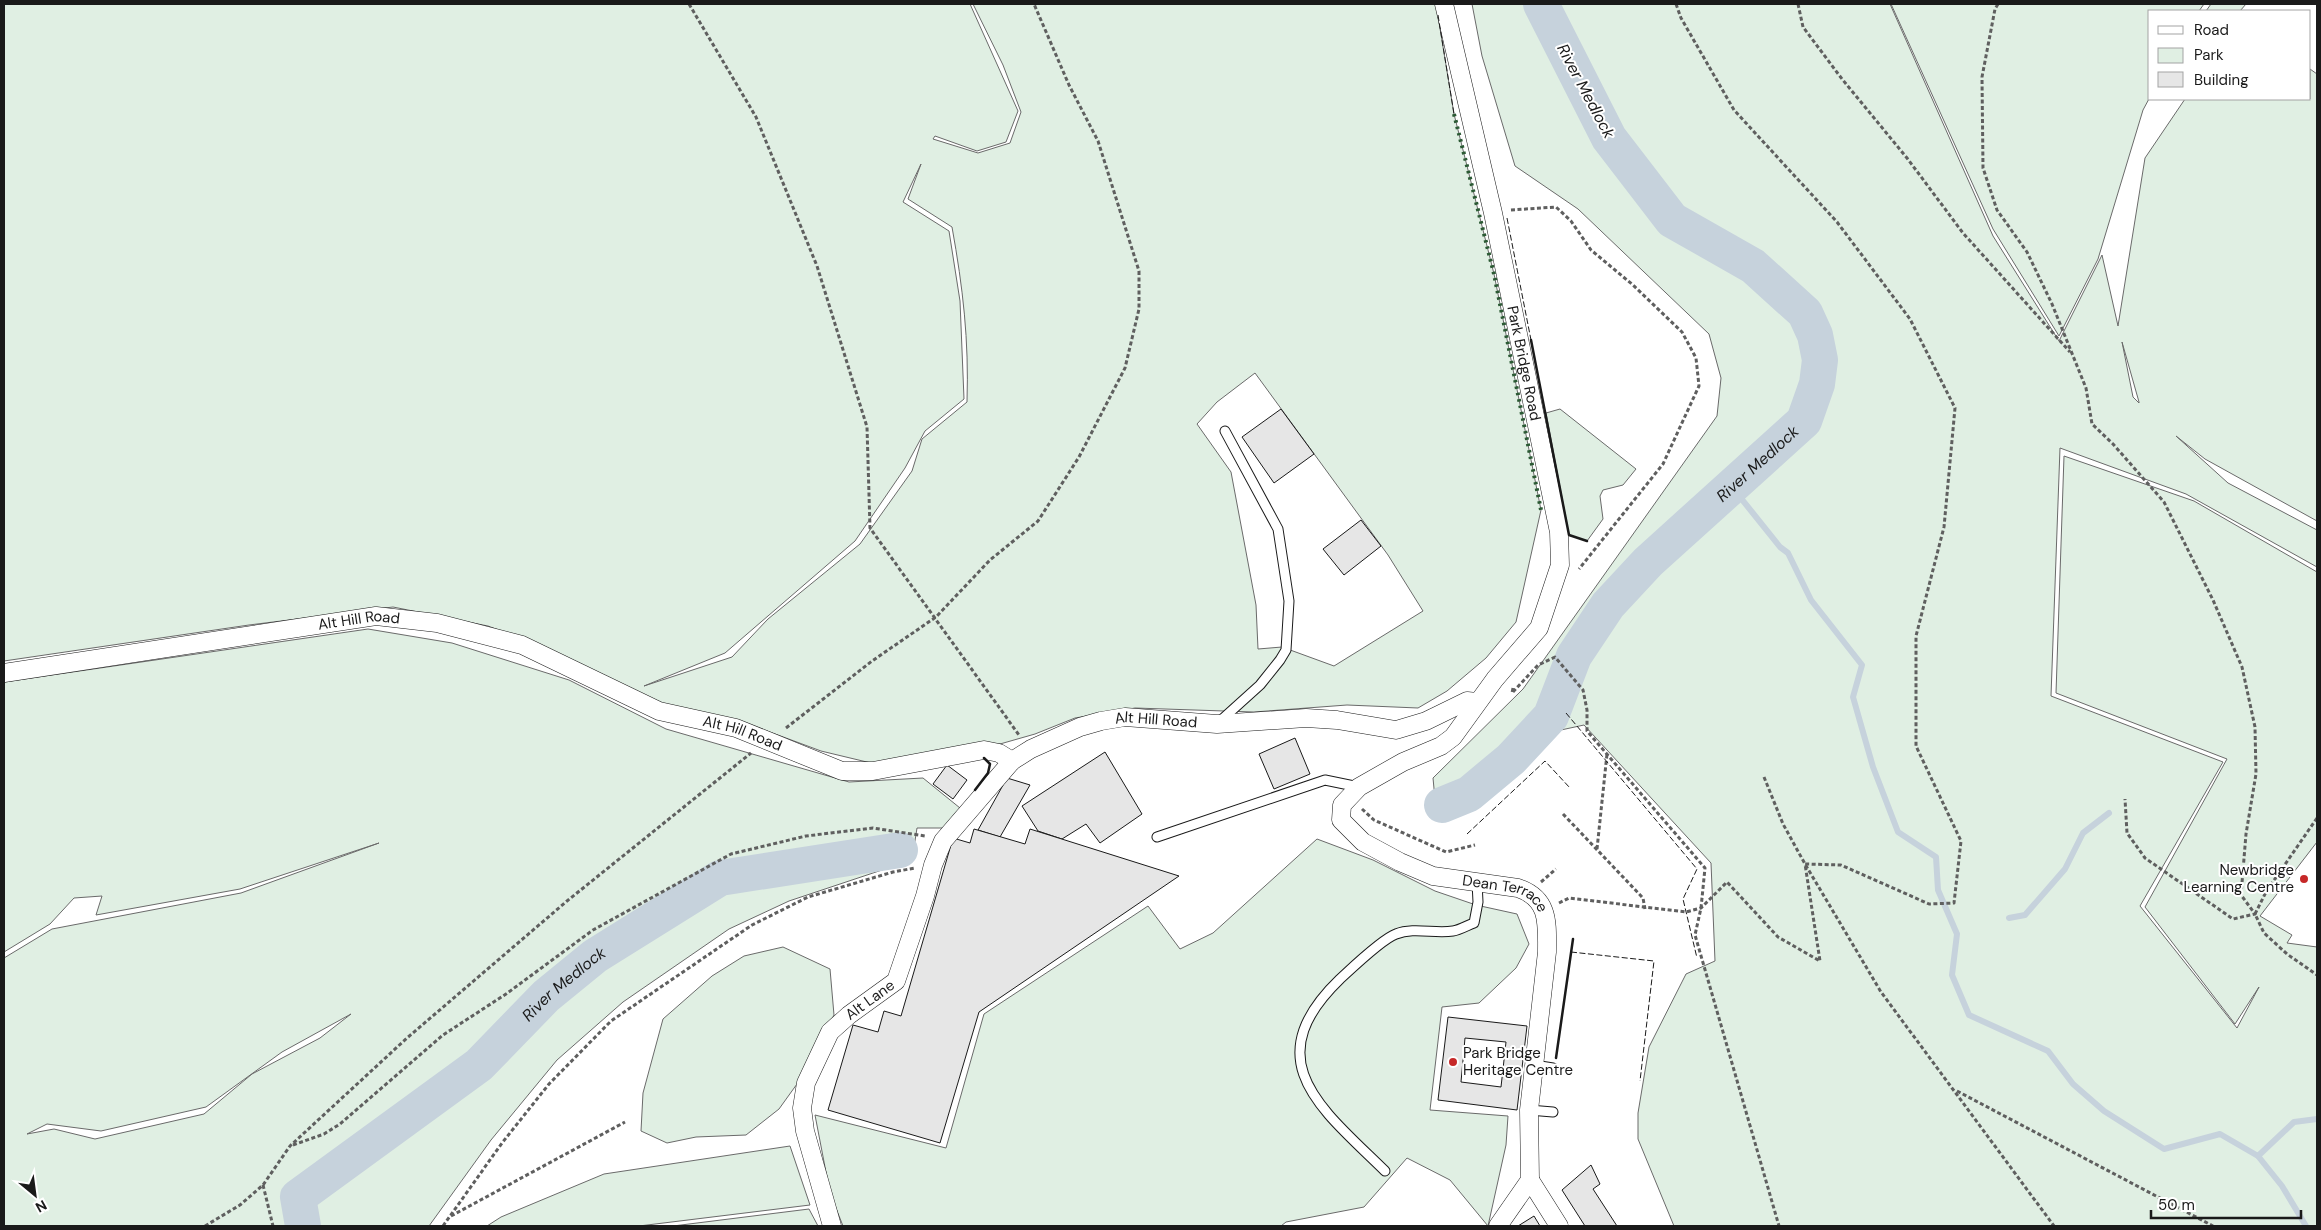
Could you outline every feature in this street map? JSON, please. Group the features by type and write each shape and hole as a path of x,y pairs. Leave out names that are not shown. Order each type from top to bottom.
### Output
{"street":[{"name":"Park Bridge Road","path":"1444,4 1493,213 1558,532 1560,565 1539,628 1477,702"},
{"name":"Alt Hill Road","path":"4,673 376,616 438,623 522,645 659,711 736,728 842,770 873,771 984,750 999,754 1012,761 1031,749 1080,727 1125,717 1217,724 1306,718 1337,720 1396,730 1426,721 1467,701 1477,702"},
{"name":"Dean Terrace","path":"1477,702 1453,737 1441,746 1403,762 1359,787 1342,805 1341,820 1363,842 1400,862 1433,876 1508,885 1530,892 1544,909 1547,927 1547,952 1530,1110 1530,1180"},
{"name":"Alt Lane","path":"832,1226 806,1130 802,1108 806,1084 830,1032 849,1014 896,981 924,896 932,864 943,841 1012,761"},
{"path":"1498,1226 1530,1180 1559,1226"}],"lane":[{"path":"1217,724 1260,685 1286,650 1289,602 1278,529 1225,431"},
{"path":"1156,837 1325,780 1359,787"},
{"path":"1385,1171 1314,1098 1300,1066 1301,1033 1326,992 1361,959 1396,934 1434,930 1454,931 1474,923 1478,902 1477,882"},
{"path":"1534,1066 1552,1068"},
{"path":"1530,1110 1552,1112"}],"path":[{"path":"689,4 756,117 817,266 867,427 870,528 936,617 1009,722"},
{"path":"205,1226 240,1205 263,1185 290,1146 407,1038 567,901 769,740 872,661 936,617 990,560 1038,521 1079,457 1125,368 1139,309 1139,271 1098,140 1069,84 1034,4"},
{"path":"1676,4 1681,18 1734,110 1837,222 1910,319 1955,408 1944,527 1916,636 1916,746 1961,841 1954,903 1929,904 1841,865 1805,864"},
{"path":"1798,4 1803,27 1842,79 1907,158 1963,233 2072,354"},
{"path":"1998,4 1995,9 1982,77 1983,168 1997,210 2027,252 2072,354 2086,388 2092,424 2113,444 2164,502 2213,600 2242,666 2255,727 2256,774 2246,834 2241,895 2255,914 2264,933 2287,954 2317,975"},
{"path":"1493,213 1556,206 1570,221 1591,250 1633,285 1682,332 1696,358 1699,386 1663,464 1578,570"},
{"path":"1555,657 1583,690 1587,710 1587,731 1705,868 1701,908 1695,935 1779,1226"},
{"path":"1597,850 1607,754"},
{"path":"1764,777 1781,818 1805,864 1881,992 2054,1226"},
{"path":"1359,787 1358,804 1374,820 1446,852 1475,845"},
{"path":"2125,799 2127,833 2145,858 2233,920 2255,914 2266,892 2317,818"},
{"path":"1563,814 1643,898 1645,909"},
{"path":"290,1146 324,1134 340,1124 443,1035 506,994 593,930 731,854 806,836 873,828 915,834 943,841"},
{"path":"444,1226 502,1143 549,1084 611,1020 752,925 808,897 893,872 932,864"},
{"path":"1544,909 1569,898 1645,909 1686,912 1701,908 1727,882 1778,937 1820,961 1805,864"},
{"path":"1956,1091 2213,1226"},
{"path":"451,1216 625,1122"},
{"path":"263,1185 273,1226"}],"green space":[{"path":"4,4 970,4 1018,111 1006,142 977,151 935,136 933,139 978,153 1010,143 1021,112 1003,65 973,4 1436,4 1454,114 1494,274 1541,510 1516,622 1486,658 1447,691 1418,708 1347,705 1254,712 1135,708 1075,718 1035,734 1000,744 871,763 821,751 759,728 666,706 538,645 488,626 393,607 249,625 4,661","holes":["921,164 908,199 952,227 964,314 967,357 967,402 922,439 912,471 860,544 768,619 732,657 644,686 725,653 855,541 905,468 925,431 964,399 960,301 949,231 903,202","1255,373 1388,555 1423,611 1334,666 1282,647 1258,649 1256,605 1231,472 1197,424 1217,402"]},
{"path":"1472,4 1890,4 1993,236 2059,341 2102,255 2118,326 2145,158 2184,100 2311,100 2311,70 2317,74 2317,521 2205,459 2176,436 2228,483 2317,530 2317,567 2186,494 2060,448 2051,696 2223,762 2140,906 2237,1028 2259,987 2235,1024 2145,907 2227,759 2056,693 2064,456 2194,501 2317,572 2317,842 2260,916 2292,935 2287,943 2317,947 2317,1226 1674,1226 1638,1139 1638,1113 1649,1047 1686,974 1715,961 1711,863 1584,725 1524,738 1437,820 1433,778 1523,689 1717,416 1721,378 1709,334 1578,209 1515,166 1482,56","holes":["2122,342 2139,403 2133,397"]},
{"path":"1891,4 2204,4 2200,10 2148,10 2148,100 2143,110 2098,259 2059,336 1993,229"},
{"path":"2211,4 2246,4 2241,10 2207,10"},
{"path":"1560,409 1636,469 1623,485 1603,490 1600,496 1603,519 1587,541 1569,535 1546,413"},
{"path":"368,629 452,643 569,680 666,729 849,782 923,778 960,808 943,828 917,828 912,860 789,901 729,929 623,1002 557,1060 491,1140 429,1226 4,1226 4,958 52,929 241,893 379,843 240,889 96,915 102,896 74,898 50,924 4,952 4,682","holes":["351,1014 320,1038 252,1074 204,1114 95,1139 54,1129 27,1134 47,1124 101,1131 206,1107 282,1052"]},
{"path":"1317,839 1373,860 1435,891 1476,905 1517,914 1529,944 1516,968 1479,1003 1442,1007 1430,1110 1508,1116 1506,1145 1488,1226 1450,1180 1407,1158 1364,1207 1286,1222 1281,1226 843,1226 830,1193 815,1115 946,1148 984,1014 1148,906 1180,949 1213,933"},
{"path":"783,947 830,969 834,1015 802,1077 779,1109 746,1135 696,1137 667,1143 641,1131 643,1093 663,1019 712,976 744,956"},
{"path":"790,1146 810,1205 639,1226 487,1226 501,1217 604,1174"},
{"path":"809,1209 818,1226 673,1226"}],"building":[{"path":"1281,409 1314,454 1274,483 1242,437"},
{"path":"1361,520 1381,546 1344,575 1323,549"},
{"path":"1295,738 1310,774 1274,789 1259,754"},
{"path":"1105,752 1142,814 1100,843 1086,824 1062,839 1038,831 1022,806"},
{"path":"947,765 967,780 953,799 933,784"},
{"path":"1007,778 1030,785 1000,837 978,830"},
{"path":"974,829 1025,844 1030,829 1179,876 979,1012 940,1143 828,1110 853,1025 878,1032 884,1011 901,1016 953,838 970,843"},
{"name":"Park Bridge Heritage Centre","path":"1448,1017 1527,1026 1517,1110 1438,1100","holes":["1465,1038 1506,1042 1501,1087 1461,1082"]},
{"path":"1591,1165 1600,1184 1593,1189 1617,1226 1585,1226 1562,1190"},
{"path":"1534,1216 1540,1226 1518,1226"}],"waterway":[{"name":"River Medlock","path":"1442,805 1469,794 1511,759 1551,716 1574,656 1608,605 1648,562 1804,421 1817,384 1820,360 1815,335 1805,313 1753,266 1672,220 1609,138 1541,4"},
{"path":"1732,487 1780,547 1788,553 1811,600 1862,665 1853,697 1873,767 1898,832 1936,857 1938,890 1957,934 1952,975 1969,1015 2048,1051 2073,1084 2104,1111 2164,1149 2220,1134 2258,1156 2294,1122 2317,1119"},
{"path":"2009,918 2025,915 2065,869 2083,833 2109,813"},
{"name":"River Medlock","path":"303,1226 298,1197 479,1065 546,996 595,956 720,878 900,850"},
{"path":"2258,1156 2282,1186 2306,1226"}],"hedge":[{"path":"1454,114 1494,274 1541,510"}],"fence":[{"path":"1438,15 1454,114"},
{"path":"1507,218 1531,340"},
{"path":"1566,713 1697,869 1683,899 1697,958"},
{"path":"1467,834 1545,761 1570,788"},
{"path":"1571,952 1654,961 1640,1081"}],"wall":[{"path":"1531,340 1569,535 1587,541"},
{"path":"975,790 988,773 990,764 984,758"},
{"path":"1556,1058 1573,939"}],"place":[{"name":"Newbridge Learning Centre","path":"2304,879"},
{"name":"Park Bridge Heritage Centre","path":"1453,1062"}]}
